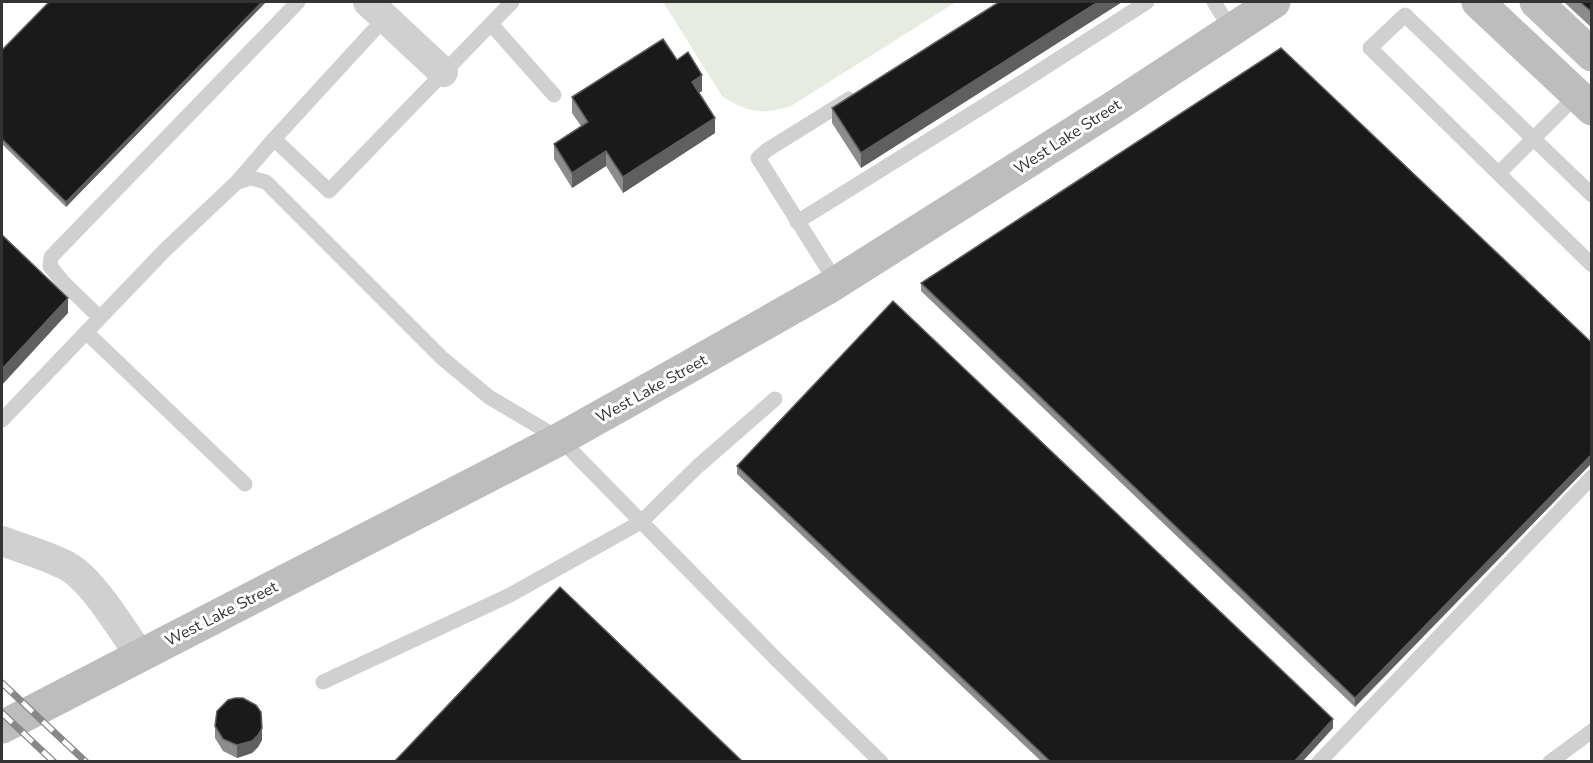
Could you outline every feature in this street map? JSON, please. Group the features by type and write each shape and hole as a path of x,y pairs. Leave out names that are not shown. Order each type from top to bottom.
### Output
{"main road":[{"name":"West Lake Street","path":"2,727 560,439 836,282 1275,2"},
{"path":"1478,2 1584,102"},
{"path":"1536,2 1592,55"}],"street":[{"path":"377,10 443,72"},
{"path":"2,541 48,557 68,567 87,582 140,655"}],"lane":[{"path":"100,318 62,281 50,266 51,257 298,2"},
{"path":"274,139 329,191 512,2"},
{"path":"797,222 1147,2"},
{"path":"1214,2 1232,31"},
{"path":"2,420 165,250 237,182 377,10"},
{"path":"1592,195 1405,15 1370,48 1592,264"},
{"path":"490,24 554,95"},
{"path":"836,282 759,158 767,150 865,88"},
{"path":"1499,173 1533,139 1584,102"},
{"path":"237,182 250,178 266,182 442,358 489,397 560,439 777,660 881,762"},
{"path":"86,332 245,484"},
{"path":"323,682 510,595 641,522 697,467 775,399"},
{"path":"1318,762 1592,477"},
{"path":"1550,762 1592,731"}],"shaded area":[{"path":"663,2 956,2 791,106 772,111 755,111 722,96"}],"building":[{"path":"49,2 262,2 66,202 2,139 2,50"},
{"path":"999,2 1098,2 861,153 832,108"},
{"path":"1580,2 1592,2 1592,12"},
{"path":"663,39 677,60 688,52 702,75 692,82 715,118 623,177 606,151 572,173 554,144 588,122 572,97"},
{"path":"1281,48 1592,343 1592,454 1355,698 921,283"},
{"path":"2,235 68,298 2,369"},
{"path":"893,301 1333,719 1294,762 1051,762 737,466"},
{"path":"560,587 743,762 394,762"},
{"path":"243,698 256,705 261,712 262,728 252,741 237,745 223,739 215,726 217,711 228,700"}],"railway":[{"path":"2,683 86,762"},
{"path":"2,713 54,762"}]}
